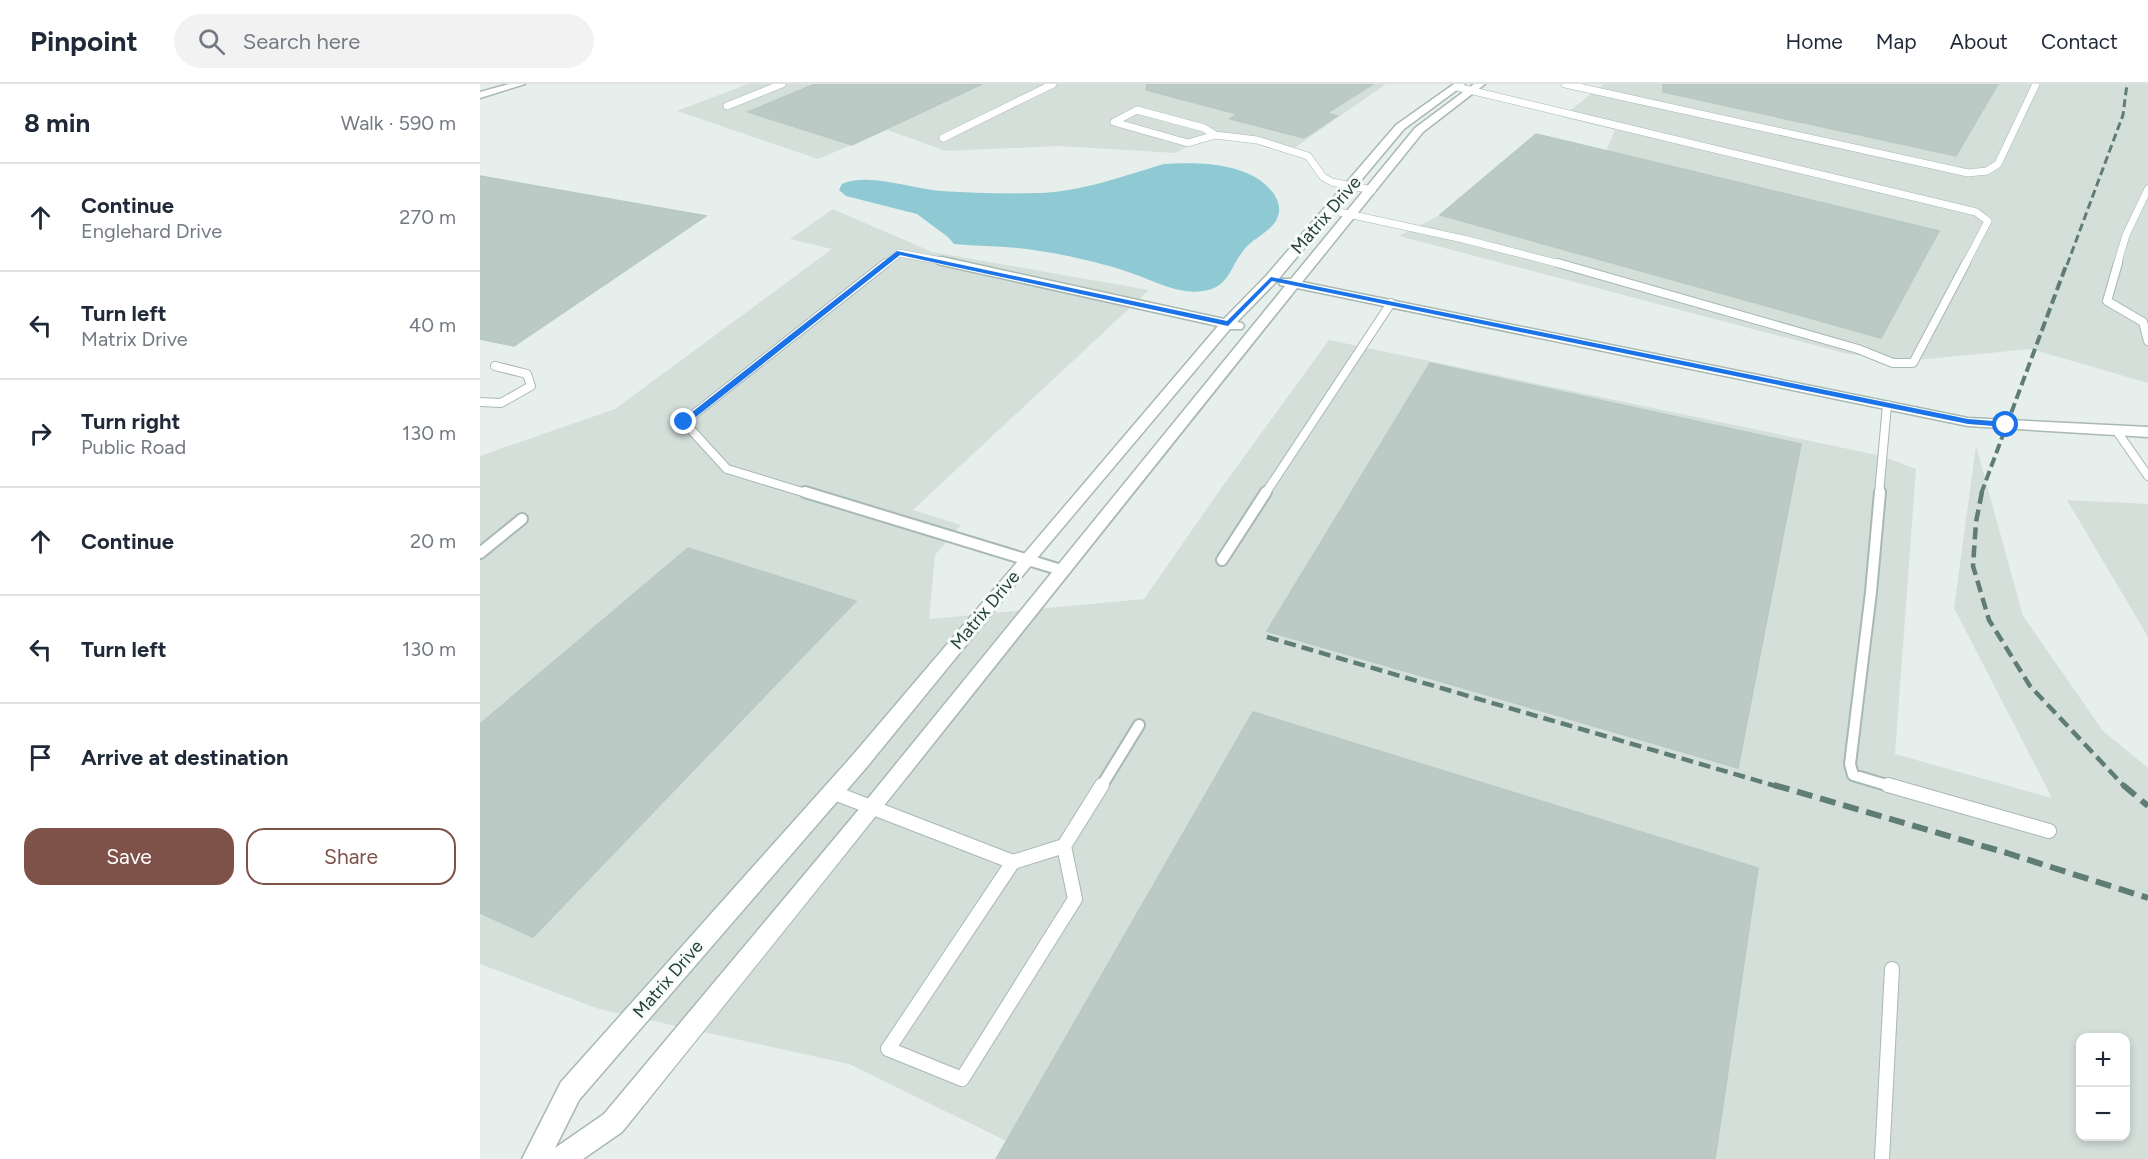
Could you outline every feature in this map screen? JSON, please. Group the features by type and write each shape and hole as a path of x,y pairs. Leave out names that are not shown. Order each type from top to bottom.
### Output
{"street":[{"path":"480,95 520,84"},
{"name":"Matrix Drive","path":"535,1159 570,1091 832,792 1228,323 1271,279 1400,127 1467,87"},
{"name":"Matrix Drive","path":"561,1159 613,1123 872,808 1060,570 1419,130 1467,87"},
{"path":"942,261 1257,330"},
{"path":"1271,279 1968,422 2148,432"}],"lane":[{"path":"727,106 782,84"},
{"path":"943,138 1053,84"},
{"path":"1565,84 1968,172 1987,171 1998,164 2036,84"},
{"path":"1330,210 1479,242 1570,266 1858,349 1893,363 1912,363 1988,221 1976,212 1467,87"},
{"path":"1215,135 1204,128 1137,110 1114,122 1188,142 1215,135 1257,140 1308,156 1323,177 1332,182 1372,190"},
{"path":"2148,189 2126,235 2107,301 2143,322 2148,341"},
{"path":"942,261 899,253 684,422 727,469 1060,570"},
{"path":"1222,560 1391,303"},
{"path":"480,402 495,405 507,402 531,386 527,374 495,366"},
{"path":"1887,405 1872,592 1850,764 1853,776 2049,831"},
{"path":"2116,430 2148,476"},
{"path":"480,553 522,519"},
{"path":"832,792 1012,861 1064,846 1140,725"},
{"path":"1012,861 888,1049 962,1079 1075,898 1064,846"},
{"path":"1882,1159 1892,969"}],"shaded area":[{"path":"748,84 1386,84 1290,151 1214,131 1176,153 1059,146 946,151 887,130 818,159 677,111"},
{"path":"1604,84 2148,84 2148,383 2031,349 1905,361 1848,354 1399,236 1440,215 1536,134 1606,151 1615,130 1562,117"},
{"path":"833,209 932,252 1149,290 913,510 961,525 935,555 929,619 1144,599 1329,340 1882,456 1916,469 1895,754 2052,798 1954,608 1976,446 2023,616 2103,731 2148,768 2148,1159 1043,1159 849,1064 599,1009 480,964 480,456 615,409 832,249 790,239"},
{"path":"2067,500 2148,504 2148,637"}],"water":[{"path":"1164,164 1208,164 1238,170 1264,183 1277,199 1279,210 1276,221 1247,246 1229,274 1215,288 1183,291 1112,267 1065,255 1018,248 954,244 917,214 846,196 839,190 842,184 853,181 877,180 941,191 1054,192 1102,183"}],"building":[{"path":"815,84 982,84 852,145 748,112"},
{"path":"1147,84 1373,84 1327,113 1337,116 1304,138 1230,119 1237,114 1146,90"},
{"path":"1663,84 1998,84 1956,156 1663,92"},
{"path":"1536,134 1939,231 1881,338 1440,215"},
{"path":"480,176 706,216 514,346 480,339"},
{"path":"1430,363 1801,444 1738,768 1267,631"},
{"path":"688,548 856,601 533,937 480,913 480,724"},
{"path":"1253,712 1758,868 1715,1159 996,1159"}],"railway":[{"path":"2067,265 2123,115 2127,84"},
{"path":"1981,494 2067,263"},
{"path":"1982,492 1976,522 1973,566 1989,620 2030,686 2124,785"},
{"path":"1267,637 1779,787"},
{"path":"1774,785 2007,853 2148,898"},
{"path":"2124,785 2148,806"}],"route":[{"path":"684,422 899,253 1228,323 1271,279 1968,422 2006,425"}]}
